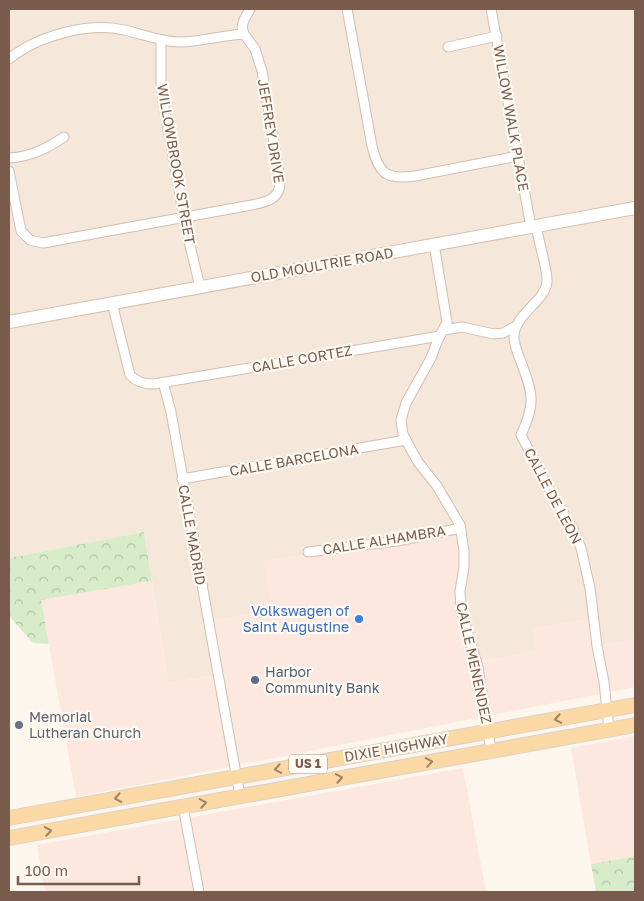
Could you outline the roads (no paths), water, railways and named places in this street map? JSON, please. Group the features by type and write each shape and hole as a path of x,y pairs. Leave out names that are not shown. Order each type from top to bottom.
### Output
{"main road":[{"name":"OLD MOULTRIE ROAD","path":"9,322 635,208"},
{"name":"DIXIE HIGHWAY","path":"9,818 635,705"},
{"name":"US 1","path":"9,838 635,725"}],"street":[{"path":"9,59 31,44 79,30 93,28 124,30 161,40 181,42 244,34 242,27 250,9"},
{"path":"347,9 372,146 376,163 385,174 393,178 408,177 518,156"},
{"name":"WILLOW WALK PLACE","path":"491,9 533,226"},
{"name":"JEFFREY DRIVE","path":"184,217 264,203 274,198 280,191 280,180 262,71 255,49 244,34"},
{"path":"448,47 497,36"},
{"name":"WILLOWBROOK STREET","path":"161,40 163,101 184,217 200,287"},
{"path":"9,158 45,150 64,137"},
{"path":"9,171 21,231 30,240 36,242 57,241 184,217"},
{"path":"442,333 462,327 494,334 503,333 516,326 539,296 547,281 533,226"},
{"name":"CALLE MENENDEZ","path":"434,244 447,318 431,358 413,389 401,416 402,430 418,462 450,505 461,528 464,551 464,567 460,591 461,610 478,667 491,751"},
{"path":"112,303 130,374 133,378 147,384 164,382"},
{"name":"CALLE DE LEON","path":"516,326 514,339 532,397 530,416 521,435 548,487 573,529 581,548 590,588 609,729"},
{"name":"CALLE CORTEZ","path":"164,382 442,333"},
{"name":"CALLE MADRID","path":"164,382 240,796"},
{"name":"CALLE BARCELONA","path":"182,480 406,440"},
{"name":"CALLE ALHAMBRA","path":"308,552 369,545 461,528"},
{"path":"183,806 199,892"}],"place":[{"name":"Volkswagen of Saint Augustine","path":"359,619"},
{"name":"Harbor Community Bank","path":"255,680"},
{"name":"Memorial Lutheran Church","path":"19,725"}]}
